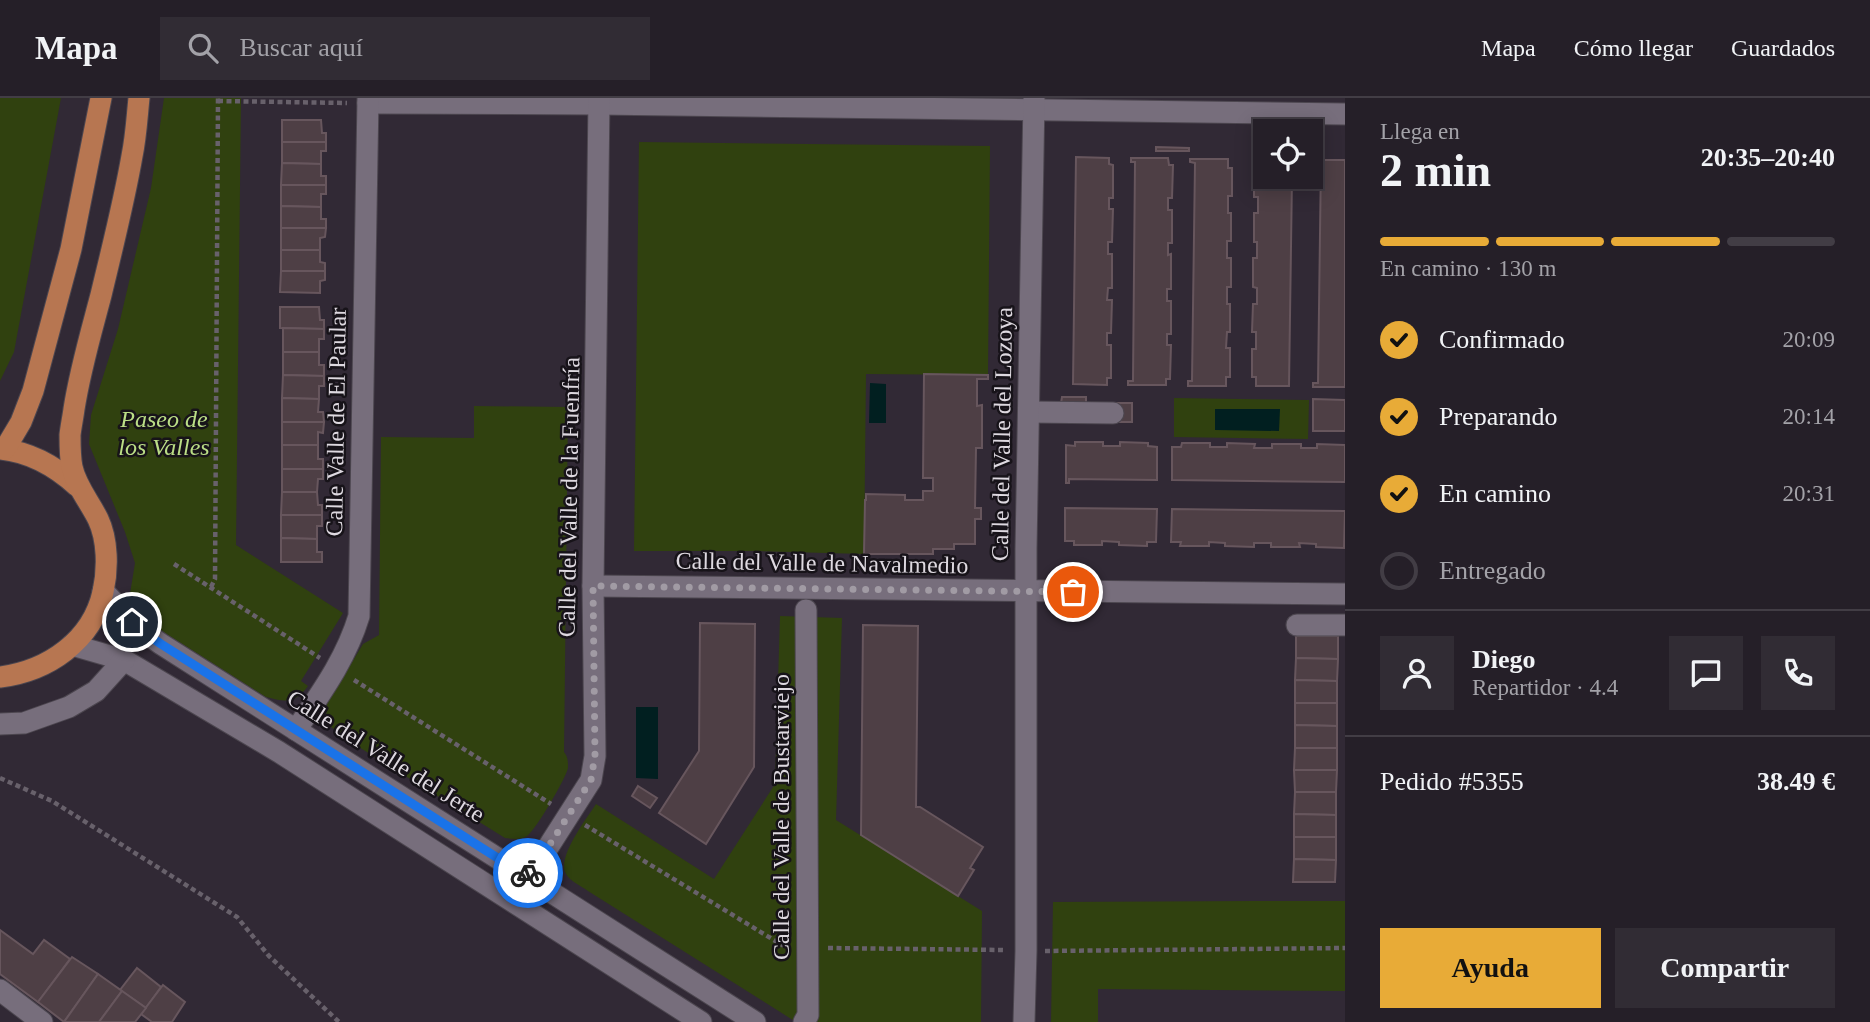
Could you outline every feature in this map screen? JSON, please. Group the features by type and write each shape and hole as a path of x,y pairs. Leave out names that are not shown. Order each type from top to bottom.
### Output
{"main road":[{"path":"81,490 60,470 33,456 2,449 21,422 33,391 71,249 101,98"},
{"path":"0,677 36,669 56,659 72,645 91,620 103,591 107,556 99,521 81,490 72,466 70,433 78,384 132,155 139,98"}],"street":[{"path":"368,101 1034,104 1345,114"},
{"name":"Calle Valle de El Paular","path":"296,730 337,669 353,636 359,616 368,101"},
{"name":"Calle del Valle de la Fuenfría","path":"526,876 538,863 591,780 595,755 593,586 599,101"},
{"name":"Calle del Valle del Lozoya","path":"1024,1022 1026,591 1034,104"},
{"path":"1029,412 1113,413"},
{"name":"Calle del Valle de Navalmedio","path":"593,586 1345,594"},
{"name":"Calle del Valle del Jerte","path":"103,591 132,622 161,644 755,1022"},
{"name":"Calle del Valle de Bustarviejo","path":"804,1022 808,1015 806,610"},
{"path":"1297,625 1345,625"},
{"path":"72,645 124,660 333,786 701,1022"},
{"path":"0,724 24,723 69,707 96,691 124,660"},
{"path":"0,990 43,1022"}],"path":[{"path":"211,587 215,579 218,100 368,101"},
{"path":"174,564 569,815 782,945 808,948 1026,951 1345,948"},
{"path":"0,778 52,801 237,917 269,956 339,1022"}],"green space":[{"path":"0,98 61,98 14,352 0,381"},
{"name":"Paseo de los Valles","path":"164,98 241,98 236,545 343,613 301,681 308,686 294,699 266,697 162,631 129,600 135,563 89,444 91,415 118,329 151,188"},
{"path":"639,142 990,146 988,375 866,374 864,554 634,551"},
{"path":"1174,398 1309,400 1308,439 1174,437"},
{"path":"474,406 568,407 564,752 568,759 568,768 537,824 527,836 519,839 505,838 362,749 331,727 326,717 327,704 363,644 379,635 381,437 474,438"},
{"path":"780,616 842,618 836,820 982,911 981,1022 796,1022 576,883 566,874 565,858 596,804 714,879 775,784"},
{"path":"1345,901 1345,991 1098,989 1098,1022 1051,1022 1053,902"}],"shaded area":[{"path":"870,383 886,384 886,423 869,423"},
{"path":"1215,409 1280,409 1279,431 1215,430"},
{"path":"636,707 658,707 658,779 636,778"}],"building":[{"path":"282,120 321,120 326,142 282,142"},
{"path":"282,142 326,142 326,151 321,151 321,164 282,163"},
{"path":"1156,147 1189,148 1189,151 1156,151"},
{"path":"1076,157 1109,158 1109,164 1113,165 1113,198 1109,198 1109,209 1113,209 1112,242 1108,242 1108,254 1112,254 1112,288 1108,288 1107,300 1112,300 1111,333 1107,333 1107,345 1111,345 1111,378 1107,378 1107,385 1073,384"},
{"path":"1131,158 1168,158 1169,165 1173,165 1172,198 1168,198 1168,210 1172,210 1172,243 1168,243 1168,255 1171,254 1171,289 1167,289 1167,301 1171,301 1171,334 1167,334 1167,345 1171,345 1170,379 1166,379 1166,385 1128,385 1128,381 1133,381 1135,162 1131,162"},
{"path":"1190,159 1228,159 1228,168 1232,168 1232,196 1228,196 1231,241 1227,241 1227,258 1231,258 1231,287 1227,287 1230,332 1227,332 1226,348 1230,348 1230,377 1226,377 1226,386 1188,386 1188,381 1192,381 1195,163 1190,162"},
{"path":"1323,160 1345,160 1345,387 1313,387 1313,383 1318,383"},
{"path":"282,163 321,164 321,176 326,176 326,185 281,185"},
{"path":"281,185 326,185 326,194 321,194 321,207 281,206"},
{"path":"1254,189 1292,189 1289,386 1256,386 1256,377 1252,377 1252,349 1256,349 1256,332 1252,332 1253,304 1257,304 1257,288 1253,287 1253,258 1257,258 1254,213 1258,213 1258,197 1254,197"},
{"path":"281,206 321,207 321,219 326,219 326,228 281,228"},
{"path":"281,228 326,228 325,237 320,238 320,250 281,250"},
{"path":"281,250 320,250 320,262 325,263 325,271 281,271"},
{"path":"281,271 325,271 325,280 320,281 320,293 280,292"},
{"path":"280,307 319,307 324,329 280,328"},
{"path":"283,328 324,329 324,339 319,339 319,352 283,352"},
{"path":"283,352 319,352 319,365 324,365 324,376 283,375"},
{"path":"924,374 988,375 988,379 977,379 977,406 982,405 982,448 976,448 975,508 981,508 981,519 975,519 975,544 954,544 954,549 933,549 933,554 864,554 866,494 905,495 905,500 923,500 923,491 933,491 933,478 923,478"},
{"path":"283,375 324,376 324,386 319,386 319,399 282,398"},
{"path":"1062,397 1086,397 1086,403 1061,403"},
{"path":"282,398 319,399 318,412 323,412 324,422 282,422"},
{"path":"1313,399 1345,400 1345,431 1313,431"},
{"path":"1116,403 1132,403 1132,422 1116,422"},
{"path":"282,422 324,422 323,433 318,432 318,445 282,445"},
{"path":"1075,442 1103,442 1103,446 1120,446 1120,442 1148,443 1148,446 1157,447 1157,480 1069,479 1069,483 1066,483 1066,445 1075,446"},
{"path":"1182,443 1210,443 1210,447 1227,447 1227,443 1255,444 1254,448 1272,448 1272,444 1301,444 1301,448 1317,448 1317,444 1345,445 1345,482 1172,480 1172,447 1181,447"},
{"path":"282,445 318,445 318,459 323,459 323,469 282,469"},
{"path":"282,469 323,469 323,479 318,479 317,492 282,492"},
{"path":"282,492 317,492 318,505 322,505 322,515 281,515"},
{"path":"1065,508 1157,509 1156,542 1147,542 1147,546 1102,541 1102,545 1074,545 1074,541 1065,541"},
{"path":"1172,509 1345,511 1344,548 1299,543 1300,547 1271,547 1271,543 1254,543 1254,547 1225,546 1225,543 1209,542 1209,546 1180,546 1181,542 1171,542"},
{"path":"281,515 322,515 322,526 317,526 317,539 281,538"},
{"path":"281,538 317,539 317,552 322,552 322,562 281,562"},
{"path":"700,623 755,624 754,767 706,844 659,813 699,751"},
{"path":"863,625 918,626 916,807 983,847 970,868 974,870 958,896 861,835"},
{"path":"1296,636 1338,636 1338,659 1296,658"},
{"path":"1296,658 1338,659 1337,681 1295,680"},
{"path":"1295,680 1337,681 1337,703 1295,703"},
{"path":"1295,703 1337,703 1337,726 1295,725"},
{"path":"1295,725 1337,726 1337,748 1295,748"},
{"path":"1295,748 1337,748 1337,770 1294,770"},
{"path":"1294,770 1337,770 1336,792 1295,792"},
{"path":"638,786 657,798 650,808 632,796"},
{"path":"1295,792 1336,792 1336,815 1294,814"},
{"path":"1294,814 1336,815 1336,837 1294,837"},
{"path":"1294,837 1336,837 1336,860 1294,859"},
{"path":"1294,859 1336,860 1335,882 1293,882"},
{"path":"0,930 33,954 44,940 70,959 38,1002 0,974"},
{"path":"72,957 98,974 64,1022 38,1002"},
{"path":"137,968 161,987 146,1008 120,990"},
{"path":"98,974 122,991 99,1022 64,1022"},
{"path":"163,985 185,1002 172,1022 152,1022 141,1014"},
{"path":"122,991 146,1008 135,1022 99,1022"}],"way so far":[{"path":"528,873 538,863 591,780 595,755 593,586 1073,592"}],"route":[{"path":"132,622 161,644 350,765 526,876 528,873"}]}
